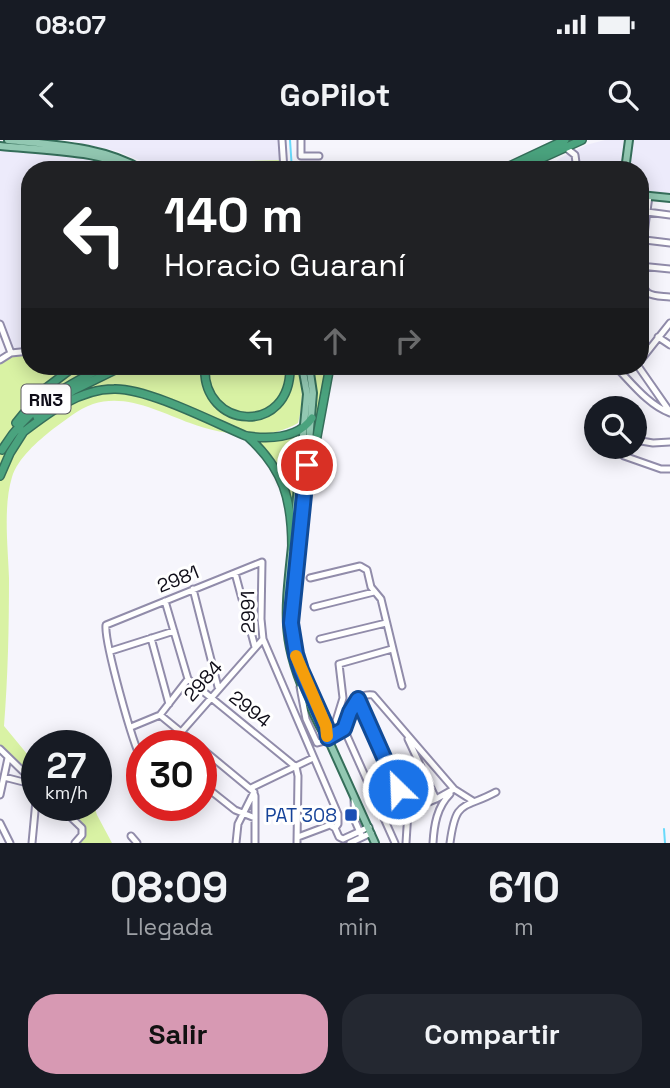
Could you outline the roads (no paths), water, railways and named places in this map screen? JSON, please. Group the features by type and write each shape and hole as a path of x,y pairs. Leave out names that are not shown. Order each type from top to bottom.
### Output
{"highway":[{"path":"518,161 563,142 580,141"},
{"path":"531,161 563,142"},
{"path":"520,161 526,158"},
{"path":"1,453 11,431 32,401 62,375"},
{"name":"RN3","path":"1,453 17,427 41,402 88,375"},
{"name":"RN3","path":"0,476 22,433 52,404 106,375"},
{"path":"206,375 215,401 233,414 252,418 268,412 281,401 289,384 290,375"},
{"path":"303,512 328,375"},
{"path":"22,433 49,413 78,398 114,389 147,395 246,436 280,437 305,426 312,418"},
{"path":"246,436 266,454 282,481 290,516 292,548"}],"main road":[{"path":"8,140 95,150 126,161"},
{"path":"626,161 629,140"},
{"path":"0,146 99,157 113,161"},
{"path":"649,196 670,198"},
{"path":"304,375 307,394 305,426 285,623 290,657 322,731 329,738"},
{"path":"311,375 312,418 292,611 293,636 301,670 375,843"}],"street":[{"path":"282,140 283,161"},
{"path":"301,140 301,156 320,156"},
{"path":"576,161 580,141"},
{"path":"563,142 575,155"},
{"path":"649,212 670,215"},
{"path":"649,240 670,243"},
{"path":"649,265 670,270"},
{"path":"649,293 670,297"},
{"path":"649,349 670,323"},
{"path":"0,324 11,353"},
{"path":"658,337 670,345"},
{"path":"0,360 11,353 21,352"},
{"path":"624,375 645,396 670,412"},
{"path":"643,375 670,412"},
{"path":"647,442 670,442"},
{"path":"633,459 661,469 670,469"},
{"name":"2981","path":"111,651 106,625 262,562"},
{"name":"2991","path":"262,562 262,639 338,814 335,828"},
{"path":"310,578 360,566 367,570 374,592 381,599 402,686"},
{"path":"235,573 255,647"},
{"path":"193,589 218,687"},
{"path":"314,607 374,592"},
{"path":"131,727 160,715 188,679 165,601"},
{"path":"320,639 386,624"},
{"path":"132,730 111,651 174,631"},
{"path":"151,638 169,704"},
{"name":"2984","path":"181,730 262,639"},
{"path":"329,738 344,698 339,664 392,649"},
{"name":"2994","path":"188,679 296,766"},
{"path":"300,683 306,719 314,740 322,743 344,729 358,699 370,694 454,789 473,801"},
{"path":"358,699 408,811 406,843"},
{"path":"160,715 179,730"},
{"path":"344,729 395,843"},
{"path":"404,731 436,799"},
{"path":"0,749 21,771"},
{"path":"0,794 8,758"},
{"path":"236,843 238,824 253,790 313,758"},
{"path":"217,761 253,790 255,843"},
{"path":"296,766 298,840 330,825 343,839 370,830"},
{"path":"4,777 21,782"},
{"path":"351,787 361,834"},
{"path":"385,820 454,789"},
{"path":"433,843 442,802 454,789"},
{"path":"450,843 455,818 464,805 496,793"},
{"path":"217,796 235,810 255,818"},
{"path":"32,843 34,821"},
{"path":"75,843 83,831 76,821"},
{"path":"0,823 3,835 9,843"},
{"path":"350,843 361,834"},
{"path":"131,836 137,843"}],"waterway":[{"path":"290,140 291,161"},
{"path":"664,829 665,843"}],"place":[{"name":"PAT 308","path":"351,815"}]}
